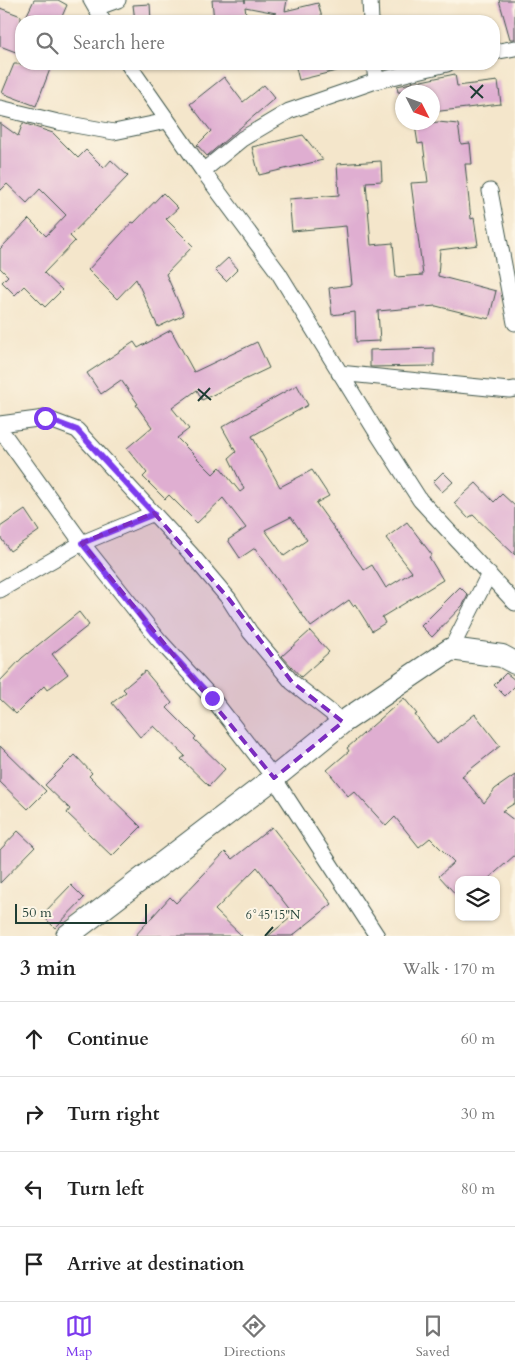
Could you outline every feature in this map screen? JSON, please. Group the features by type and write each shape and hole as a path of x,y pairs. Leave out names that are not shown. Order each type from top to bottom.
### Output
{"street":[{"path":"97,10 118,0"},
{"path":"370,0 371,15"},
{"path":"500,51 515,48"},
{"path":"132,70 202,170 278,272 420,500 515,603"},
{"path":"375,70 376,81"},
{"path":"202,170 242,138 289,111 376,81 422,70"},
{"path":"0,108 58,122 114,132 167,121"},
{"path":"490,191 515,323"},
{"path":"339,372 509,390 515,389"},
{"path":"0,424 45,418 77,430 229,599 250,632 292,682 343,722"},
{"path":"0,429 82,543 159,640 212,698 274,778 377,936"},
{"path":"0,590 82,543 154,514"},
{"path":"67,936 274,778 343,722 451,649 489,574"},
{"path":"451,649 502,656 515,663"}],"highlighted area":[{"path":"154,513 229,599 292,682 343,722 274,778 82,543"}],"building":[{"path":"34,0 58,0 67,5 63,15 27,15"},
{"path":"212,0 287,0 285,11 318,3 321,15 269,15 276,13 245,7 246,15 213,15"},
{"path":"499,0 515,0 515,39 510,39"},
{"path":"150,4 151,15 134,15 133,5"},
{"path":"0,8 18,15 15,15 15,52 0,46"},
{"path":"14,64 15,70 50,70 36,106 2,93"},
{"path":"296,70 340,70 299,80"},
{"path":"455,74 457,86 498,81 501,104 440,111 440,85 402,85"},
{"path":"224,77 243,102 264,85 275,98 207,156 197,145 211,131 190,104"},
{"path":"440,122 458,124 461,144 470,143 472,164 465,164 471,219 474,218 478,245 440,250 438,276 496,291 489,319 436,306 378,311 380,341 356,342 355,312 332,315 329,288 352,285 346,226 292,231 289,199 339,195 337,164 381,161 382,181 366,182 371,245 393,243 396,277 423,275 411,183 428,182 423,143 418,144 416,130 440,130"},
{"path":"0,123 18,136 23,123 53,133 78,158 86,150 104,168 111,160 128,176 70,236 75,241 44,273 62,290 45,307 24,286 15,295 2,282 8,276 0,268 0,249 29,219 46,236 66,215 40,189 27,203 7,184 0,191"},
{"path":"303,135 323,160 259,175 252,147"},
{"path":"163,193 178,208 166,219 193,246 166,274 184,315 158,327 136,279 117,299 88,270 132,222 134,223"},
{"path":"228,258 238,269 226,281 215,270"},
{"path":"171,330 194,372 257,342 269,368 202,400 197,390 172,408 189,429 177,438 213,474 220,467 240,492 244,489 229,458 236,452 222,427 297,385 308,405 252,436 280,487 312,470 329,496 316,503 364,570 372,565 386,588 412,572 386,538 407,522 432,555 429,557 443,580 382,617 385,623 372,631 355,604 353,606 349,600 311,627 255,548 240,558 228,540 246,528 223,498 197,523 169,495 165,499 143,477 147,473 127,448 152,427 121,380 101,394 87,373 134,342 138,348","holes":["291,517 307,540 284,556 265,530"]},
{"path":"434,348 434,366 370,367 370,350"},
{"path":"443,472 453,482 442,492 433,482"},
{"path":"476,483 494,502 502,494 515,506 515,555 473,515 468,518 454,503"},
{"path":"25,510 39,531 10,551 0,537 0,527"},
{"path":"460,587 468,595 463,605 432,637 421,626"},
{"path":"79,612 89,625 52,654 68,674 47,690 44,686 16,714 0,699 0,681 22,658"},
{"path":"310,631 329,652 301,677 282,656"},
{"path":"145,671 172,703 167,708 196,737 194,739 225,769 209,786 181,759 185,756 154,726 140,737 112,703 126,692 123,689"},
{"path":"506,673 515,680 515,686 505,696 494,685"},
{"path":"404,698 437,744 475,714 500,746 462,776 484,803 495,789 515,775 515,803 502,811 515,821 515,855 491,876 455,876 455,894 439,876 454,862 430,838 419,847 395,817 386,826 354,791 348,796 327,770 349,751 347,748"},
{"path":"0,746 46,791 28,809 0,782"},
{"path":"75,755 92,773 89,776 141,827 112,856 67,813 70,809 45,785"},
{"path":"272,827 332,904 292,936 268,936 294,915 257,867 215,910 242,936 135,936 170,897 176,903 225,852 232,859"},
{"path":"18,831 35,847 0,883 0,850"},
{"path":"71,885 84,898 55,928 42,915"}],"route":[{"path":"45,418 77,430 154,514 82,543 159,640 212,698"}]}
